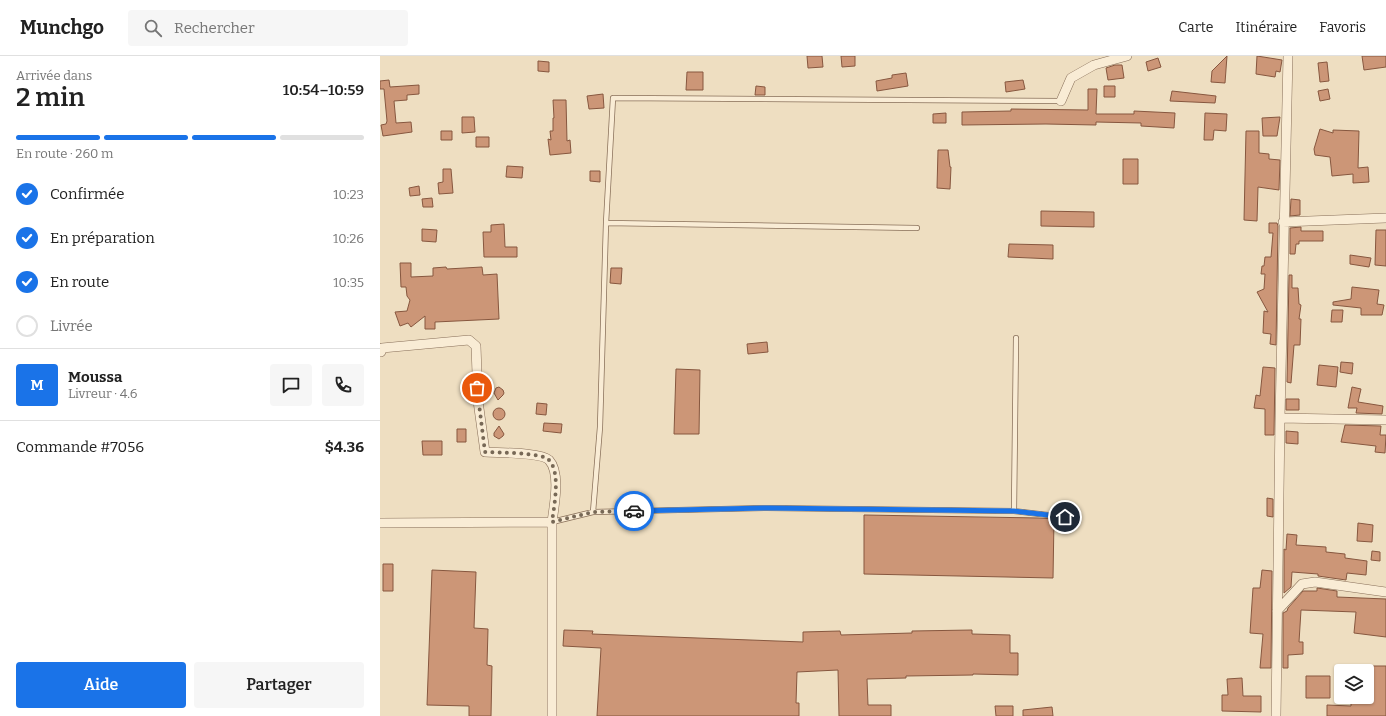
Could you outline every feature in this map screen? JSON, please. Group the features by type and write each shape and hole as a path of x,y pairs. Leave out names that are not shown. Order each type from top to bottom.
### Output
{"street":[{"path":"1061,101 1071,78 1094,65 1127,56"},
{"path":"1276,716 1276,611 1283,222 1288,56"},
{"path":"1283,222 1386,218"},
{"path":"381,352 382,348 469,340 476,346 478,401 485,452 537,455 549,460 553,468 556,479 552,522 552,716"},
{"path":"1280,418 1386,420"},
{"path":"380,523 552,522"},
{"path":"1276,611 1302,584 1315,582 1386,592"}],"lane":[{"path":"593,512 600,426 606,223 613,98 1061,101"},
{"path":"606,223 917,228"},
{"path":"1014,511 1016,338"},
{"path":"552,522 593,512 767,508 1014,511 1065,517"}],"building":[{"path":"807,56 822,56 823,67 808,68"},
{"path":"841,56 855,56 855,66 842,67"},
{"path":"1227,56 1225,83 1211,82 1212,71"},
{"path":"1257,56 1282,60 1280,72 1276,71 1275,77 1256,74"},
{"path":"1362,56 1386,56 1386,67 1364,70"},
{"path":"1158,58 1161,67 1148,71 1146,62"},
{"path":"538,61 549,62 549,72 538,71"},
{"path":"1327,62 1329,81 1320,82 1318,63"},
{"path":"1115,65 1122,65 1124,78 1108,80 1106,68"},
{"path":"687,72 703,72 703,90 686,90"},
{"path":"906,73 908,86 877,91 876,81 892,78 892,75"},
{"path":"389,80 390,87 419,85 419,94 407,95 407,100 394,101 396,123 411,122 412,132 383,136 381,125 386,124 387,121 384,89 380,89 380,81"},
{"path":"1023,80 1025,89 1006,92 1005,82"},
{"path":"756,86 765,87 765,95 755,95"},
{"path":"1104,86 1115,86 1115,97 1104,97"},
{"path":"1088,89 1097,89 1096,114 1134,114 1134,111 1175,113 1174,128 1141,126 1141,123 1096,122 1096,125 962,125 962,112 1011,111 1011,109 1088,110"},
{"path":"1328,89 1330,99 1320,101 1318,91"},
{"path":"1172,91 1216,96 1215,103 1170,101"},
{"path":"603,94 604,108 589,109 587,96"},
{"path":"553,100 566,100 567,141 570,140 571,153 550,155 548,139 551,140 550,131 553,131"},
{"path":"946,113 946,123 933,123 933,114"},
{"path":"1205,113 1227,114 1226,131 1214,130 1213,140 1204,140"},
{"path":"462,117 474,117 475,132 462,133"},
{"path":"1280,117 1277,136 1263,136 1262,118"},
{"path":"1320,129 1333,133 1333,130 1359,131 1358,168 1368,167 1369,182 1353,183 1353,174 1332,176 1330,157 1315,155 1314,149"},
{"path":"441,131 452,131 452,140 441,140"},
{"path":"1246,131 1259,131 1259,153 1269,154 1269,159 1280,160 1279,190 1258,187 1257,221 1244,220"},
{"path":"476,137 489,137 489,147 476,147"},
{"path":"938,150 948,150 951,167 950,189 937,188"},
{"path":"1123,159 1138,159 1138,184 1123,184"},
{"path":"507,166 523,167 522,178 506,177"},
{"path":"443,169 451,169 453,193 439,194 438,183 443,182"},
{"path":"590,171 600,171 600,182 590,181"},
{"path":"419,186 420,195 410,196 409,188"},
{"path":"432,198 433,207 423,207 422,199"},
{"path":"1291,199 1300,200 1300,215 1290,216"},
{"path":"1041,211 1094,212 1094,227 1041,226"},
{"path":"1269,223 1277,223 1278,226 1276,345 1270,344 1271,334 1263,333 1264,311 1268,312 1257,292 1264,289 1265,274 1261,274 1265,257 1271,257 1273,233 1269,233"},
{"path":"504,224 505,247 517,247 517,257 484,257 483,232 491,232 491,225"},
{"path":"1301,227 1301,231 1323,231 1323,241 1299,241 1299,244 1296,244 1295,254 1290,254 1290,228"},
{"path":"422,229 437,230 436,242 422,241"},
{"path":"1376,230 1386,230 1386,266 1375,265"},
{"path":"1009,244 1053,245 1053,259 1008,257"},
{"path":"1350,255 1371,258 1369,267 1350,264"},
{"path":"400,263 411,263 411,277 433,276 433,268 446,267 447,269 482,267 483,275 497,274 499,319 435,322 435,329 425,329 425,316 411,327 408,323 400,326 395,312 407,311 410,300 407,296 406,287 401,287"},
{"path":"611,268 622,268 621,284 610,283"},
{"path":"1289,275 1292,275 1292,288 1298,288 1299,304 1301,305 1299,319 1301,319 1300,345 1294,345 1291,383 1287,382"},
{"path":"1352,287 1379,290 1377,304 1384,305 1382,315 1361,315 1361,308 1333,305 1333,302 1351,299"},
{"path":"1332,310 1343,310 1342,322 1331,322"},
{"path":"767,342 768,352 748,354 747,344"},
{"path":"1341,362 1353,363 1352,374 1340,372"},
{"path":"1319,365 1338,367 1336,387 1317,385"},
{"path":"1263,367 1275,368 1274,435 1265,435 1265,409 1254,408 1256,395 1260,396"},
{"path":"676,369 700,370 699,434 674,434"},
{"path":"499,387 504,393 498,400 494,393 496,388"},
{"path":"1352,387 1361,389 1358,402 1383,406 1382,414 1356,413 1357,408 1348,408"},
{"path":"1286,399 1299,399 1299,410 1286,410"},
{"path":"537,403 547,404 546,415 536,414"},
{"path":"497,408 501,408 505,414 501,420 497,420 493,416 493,412"},
{"path":"544,423 562,424 561,433 543,431"},
{"path":"1345,425 1381,426 1380,435 1386,435 1385,453 1375,452 1376,446 1341,442"},
{"path":"499,426 504,434 499,439 494,436 494,433"},
{"path":"457,429 466,429 466,442 457,442"},
{"path":"1286,431 1298,432 1298,444 1286,443"},
{"path":"422,441 442,441 442,455 423,455"},
{"path":"1267,498 1273,499 1273,517 1267,516"},
{"path":"864,515 1054,519 1053,578 864,574"},
{"path":"1358,523 1373,525 1372,542 1357,541"},
{"path":"1287,534 1297,535 1296,545 1326,547 1326,552 1345,554 1345,558 1367,561 1366,575 1347,573 1346,580 1318,576 1318,574 1292,572 1291,587 1284,593 1284,549 1286,550"},
{"path":"1372,551 1380,552 1380,561 1371,560"},
{"path":"383,564 393,564 393,591 383,591"},
{"path":"432,570 476,572 474,628 488,629 487,665 492,666 491,716 469,716 469,706 427,705"},
{"path":"1262,570 1272,571 1271,668 1260,668 1263,634 1250,633 1253,588 1260,588"},
{"path":"1317,588 1337,591 1337,597 1386,599 1386,637 1354,633 1356,612 1301,610 1299,642 1303,642 1303,654 1288,655 1288,668 1283,668 1283,613 1287,611 1303,591 1317,591"},
{"path":"564,630 593,631 592,634 803,642 803,632 840,631 841,635 912,633 912,631 972,630 972,634 1010,635 1010,653 1018,653 1018,675 973,674 867,679 868,705 891,705 891,716 839,716 838,670 797,672 796,703 799,703 799,716 597,716 601,648 563,646"},
{"path":"1374,666 1386,666 1386,716 1327,716 1327,705 1351,706 1351,704 1374,704"},
{"path":"1306,676 1330,676 1330,698 1306,698"},
{"path":"1242,678 1243,696 1261,696 1261,712 1222,711 1222,695 1228,695 1227,679"},
{"path":"995,706 1013,706 1013,716 996,716"},
{"path":"1052,707 1053,716 1023,716 1023,710"}],"way so far":[{"path":"477,388 485,452 537,455 549,460 556,479 552,522 593,512 634,511"}],"route":[{"path":"634,511 767,508 1014,511 1065,517"}]}
